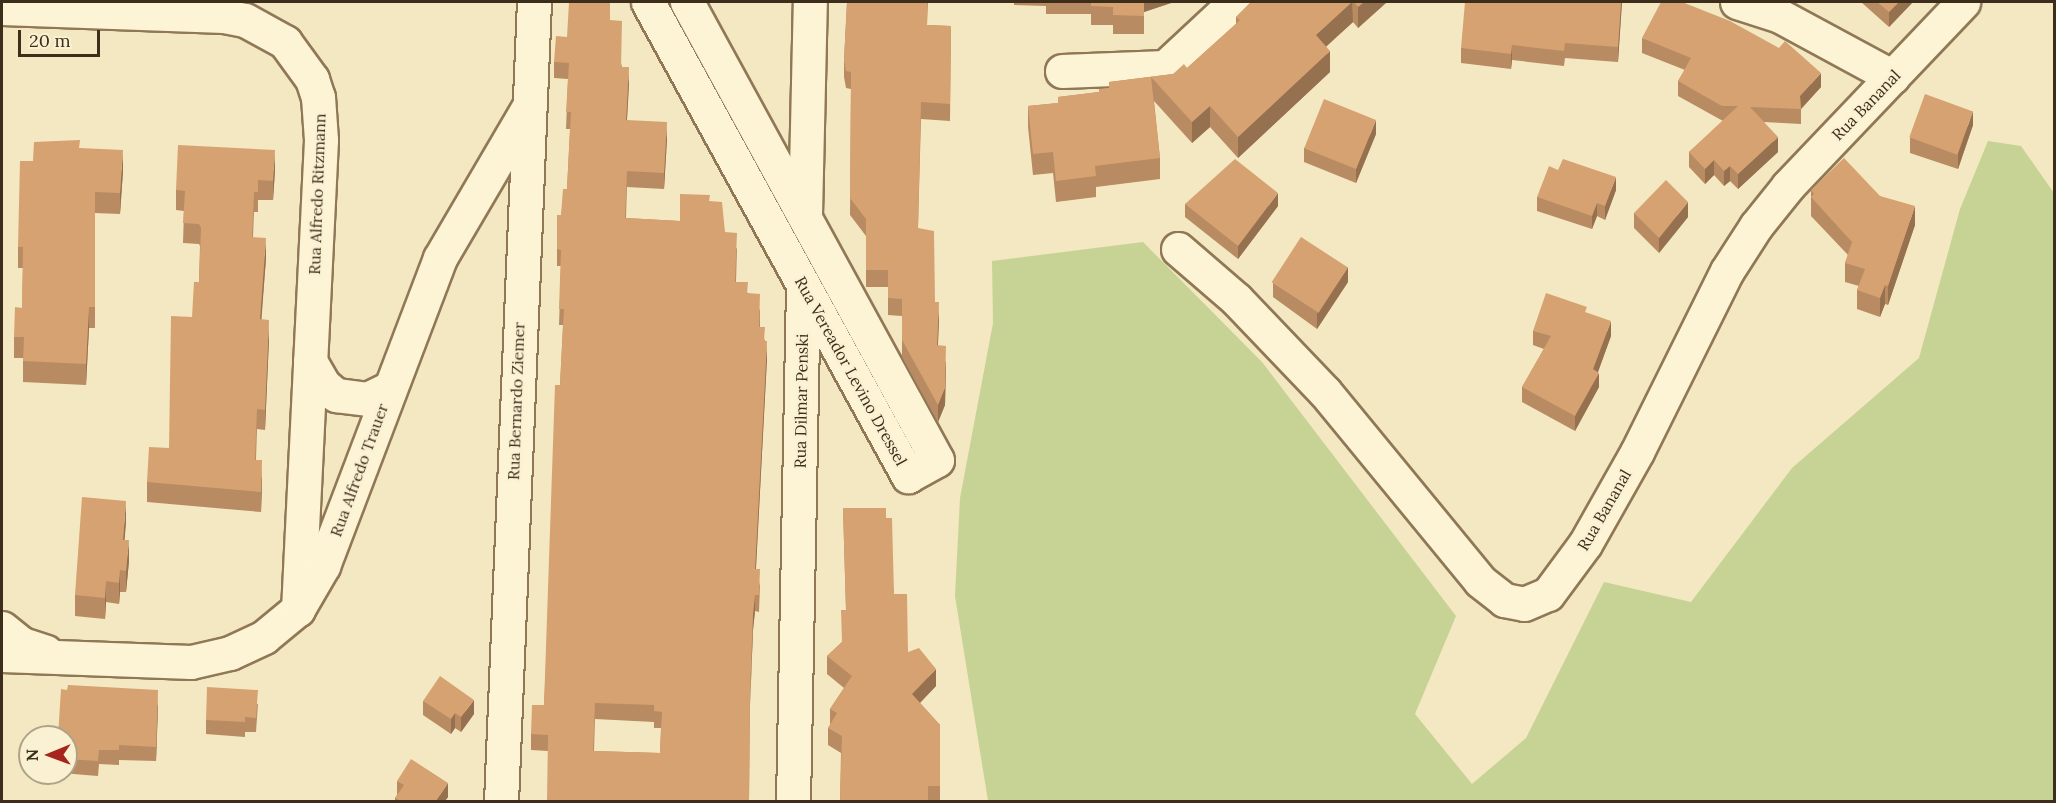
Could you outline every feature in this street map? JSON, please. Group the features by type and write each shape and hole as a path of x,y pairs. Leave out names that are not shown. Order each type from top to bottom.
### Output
{"street":[{"name":"Rua Bernardo Ziemer","path":"501,801 527,110 534,2"},
{"name":"Rua Vereador Levino Dressel","path":"648,2 908,476 937,460 687,2"},
{"name":"Rua Dilmar Penski","path":"793,801 810,2"},
{"path":"1062,71 1165,67 1235,2"},
{"path":"1737,2 1780,16 1893,77"},
{"name":"Rua Bananal","path":"1178,249 1236,299 1303,367 1480,580 1504,600 1524,604 1548,594 1585,544 1637,452 1727,271 1756,226 1788,186 1963,2"},
{"name":"Rua Alfredo Ritzmann","path":"2,8 224,16 264,28 285,42 312,79 321,116 298,609"},
{"name":"Rua Alfredo Trauer","path":"3,637 68,656 169,662 211,659 264,637 298,609 323,566 440,258 527,110"},
{"path":"310,361 324,385 336,395 367,399 390,388"},
{"path":"306,444 316,465 334,476 345,475 363,461"}],"green space":[{"path":"1988,141 2021,146 2054,193 2054,801 988,801 955,596 960,498 993,323 992,261 1143,242 1262,362 1456,616 1415,714 1472,784 1526,738 1604,582 1691,602 1792,468 1919,358 1960,209"}],"building":[{"path":"569,2 610,2 610,20 622,21 621,67 629,67 626,120 667,122 664,173 627,171 625,218 680,221 680,194 710,195 709,201 722,202 725,232 737,233 735,282 748,282 747,293 760,294 759,327 765,327 764,341 767,341 755,569 760,569 759,595 755,595 753,614 750,689 749,801 547,801 548,735 531,734 532,705 544,705 555,385 560,385 564,309 559,309 561,250 557,249 557,215 561,215 563,189 567,189 571,112 566,112 569,63 554,62 556,36 567,37","holes":["595,703 654,705 654,711 662,712 660,753 593,751"]},
{"path":"847,2 927,2 927,25 951,26 950,104 921,102 918,228 934,231 935,302 939,302 937,345 946,346 945,388 938,405 902,340 902,299 888,298 888,270 866,270 866,219 850,198 851,72 846,71 844,60"},
{"path":"1091,2 1144,2 1144,16 1113,15 1113,7 1091,6"},
{"path":"1251,2 1352,2 1316,35 1330,51 1238,137 1210,106 1192,122 1151,77 1160,158 1095,166 1096,176 1056,181 1053,152 1033,154 1028,106 1058,103 1058,97 1099,92 1099,89 1109,88 1109,82 1173,74 1184,64 1187,68 1240,20 1236,17"},
{"path":"1354,2 1364,2 1358,7"},
{"path":"1465,2 1621,2 1618,47 1565,43 1564,51 1512,45 1511,54 1461,48"},
{"path":"1661,2 1682,2 1730,21 1779,48 1785,41 1821,73 1800,96 1801,109 1750,107 1778,137 1738,174 1730,166 1724,171 1714,160 1705,169 1689,152 1738,106 1722,106 1678,81 1691,58 1642,38"},
{"path":"1877,2 1899,2 1889,12"},
{"path":"1925,94 1973,111 1957,155 1909,137"},
{"path":"1324,99 1376,120 1356,169 1304,148"},
{"path":"80,140 79,148 123,150 120,193 95,192 95,307 89,307 86,364 23,361 24,337 14,337 15,307 22,308 23,247 18,247 20,161 33,161 34,142"},
{"path":"178,145 275,150 273,181 258,180 258,192 254,192 252,237 266,238 260,319 269,320 265,410 257,409 255,460 262,460 261,492 147,482 149,447 169,448 171,316 192,317 194,282 199,282 201,228 199,224 183,223 185,191 176,190"},
{"path":"1844,158 1880,196 1915,206 1888,286 1885,285 1880,298 1857,290 1865,269 1845,263 1852,242 1811,197 1814,194 1811,190"},
{"path":"1235,159 1278,193 1238,246 1185,204"},
{"path":"1563,159 1616,177 1605,206 1597,203 1592,216 1537,197 1549,166 1558,170"},
{"path":"1666,180 1688,202 1659,238 1634,213"},
{"path":"1301,237 1348,267 1319,313 1272,282"},
{"path":"1546,293 1587,307 1585,312 1611,321 1593,369 1599,373 1575,416 1522,387 1551,336 1533,331"},
{"path":"82,497 126,501 123,540 129,540 126,571 120,570 119,583 106,581 105,598 75,595"},
{"path":"843,508 886,508 886,518 892,518 894,594 907,594 908,652 919,648 936,669 912,694 940,725 940,786 928,786 928,801 840,801 842,736 828,728 837,713 830,709 852,676 827,656 842,642 841,610 846,610"},
{"path":"440,676 474,700 461,717 455,713 451,719 423,701"},
{"path":"68,685 158,690 156,747 119,745 119,750 99,750 98,761 78,760 78,725 59,725 61,689 67,690"},
{"path":"207,687 258,690 256,718 245,717 245,722 206,720"},
{"path":"411,759 448,783 436,801 401,801 395,798 404,785 397,781"}]}
